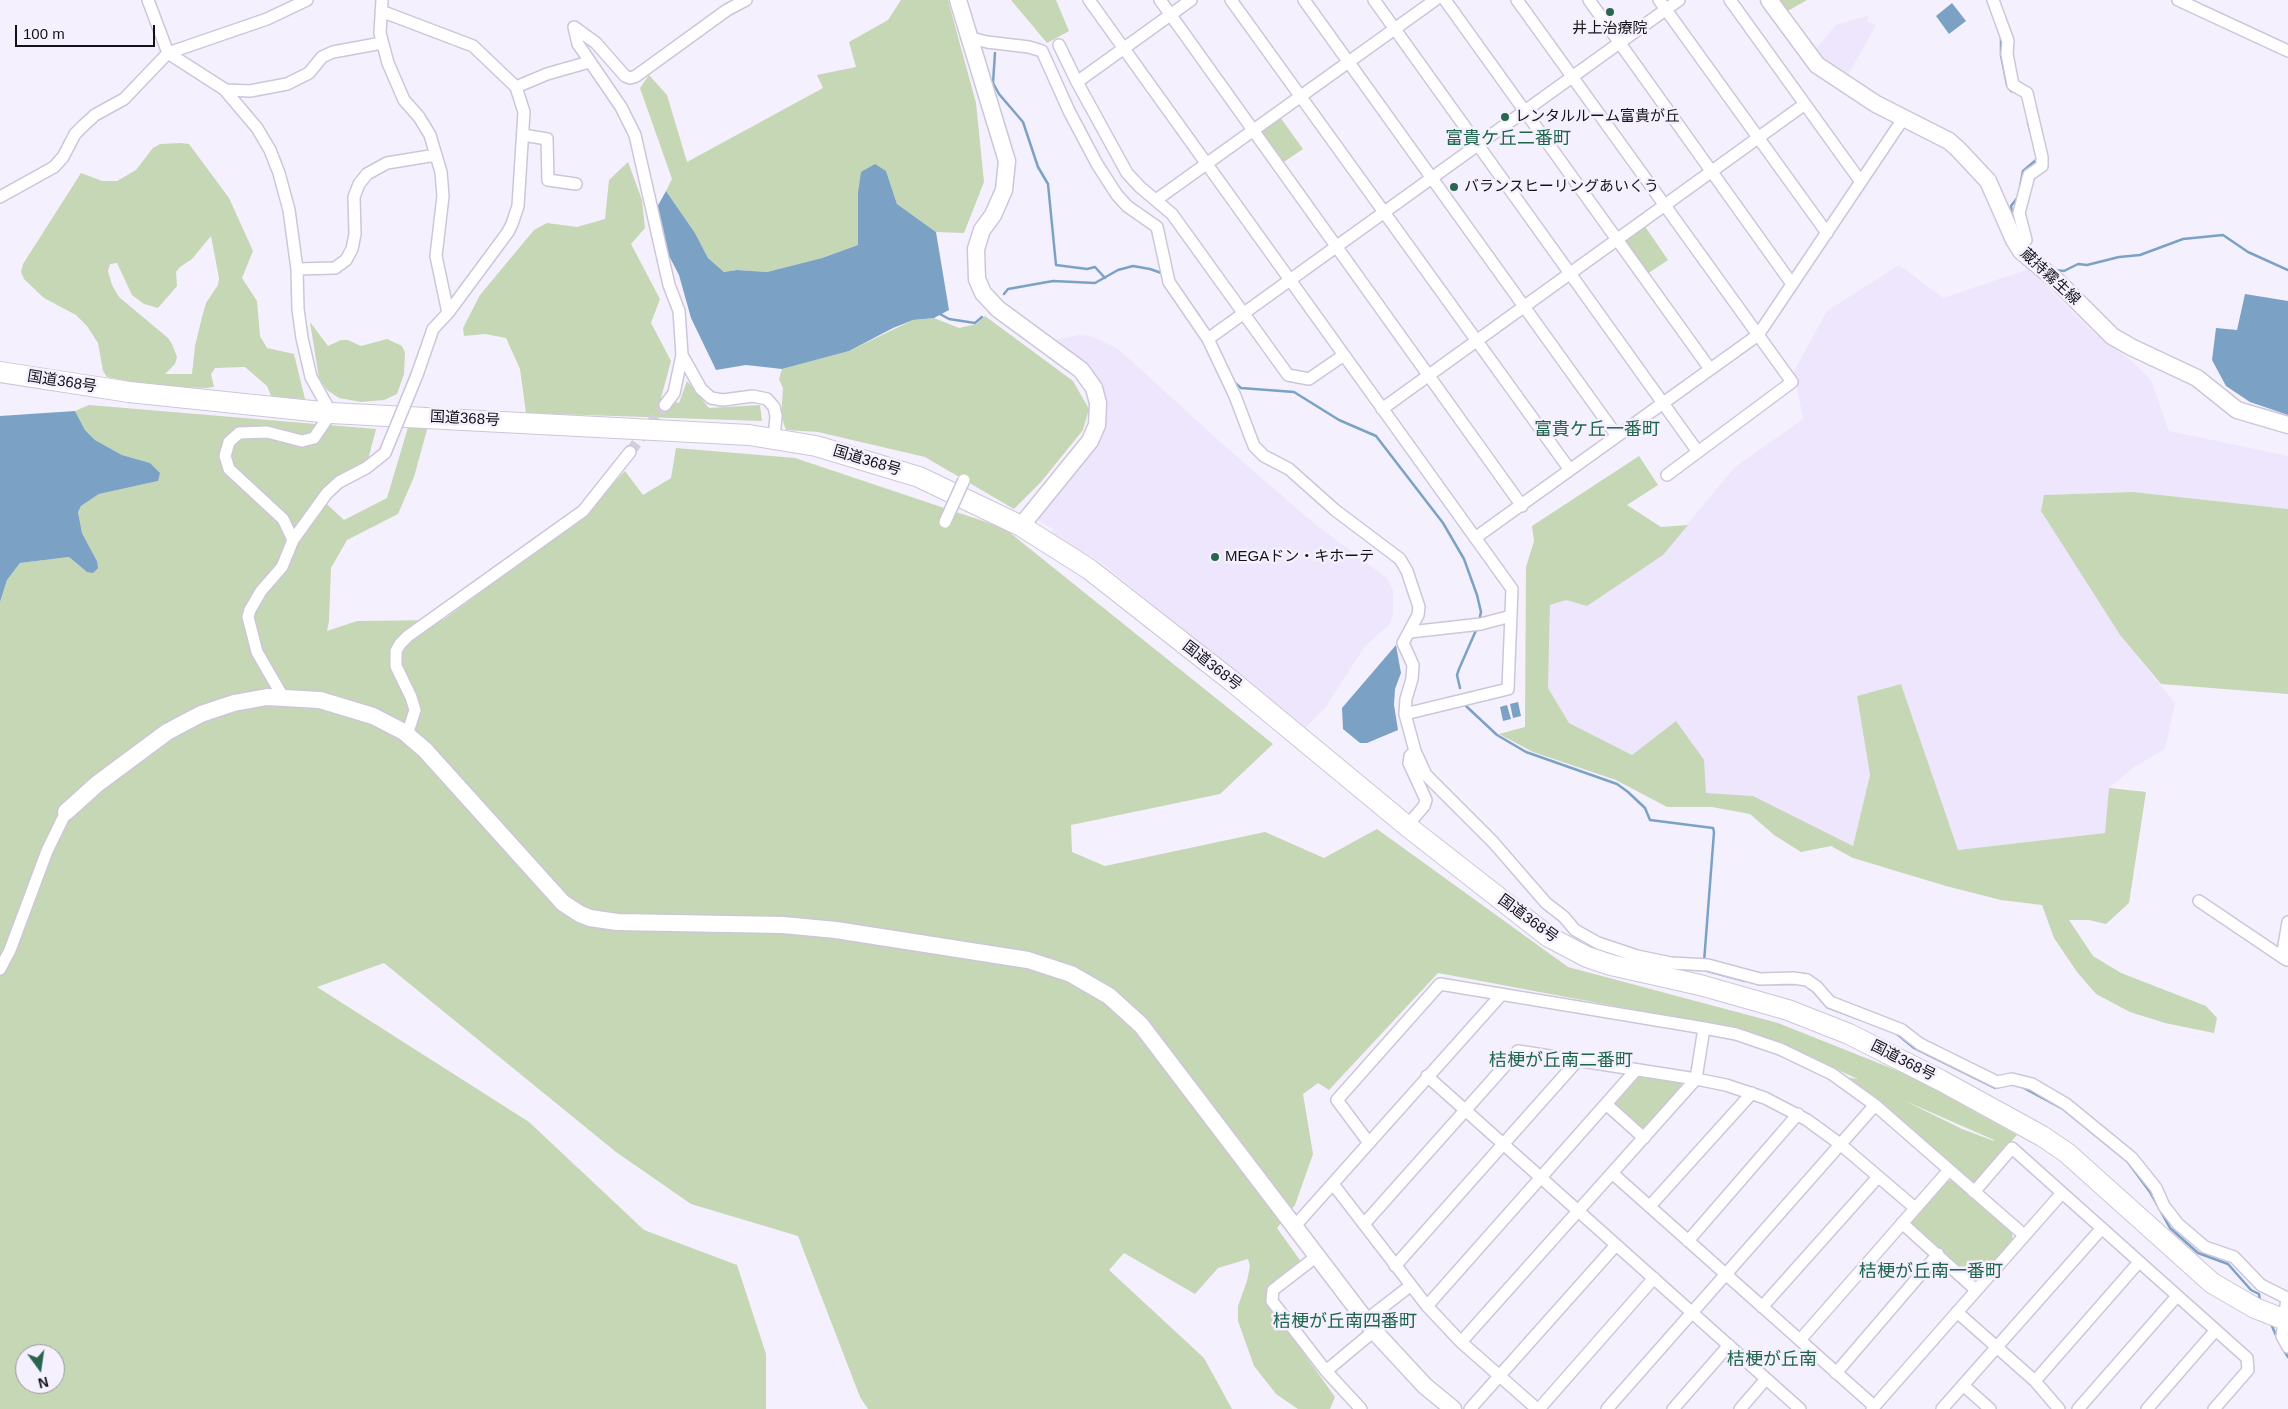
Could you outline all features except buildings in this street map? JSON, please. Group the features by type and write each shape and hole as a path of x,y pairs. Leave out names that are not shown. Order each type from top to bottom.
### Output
{"highway":[{"name":"国道368号","path":"0,372 148,395 331,413 702,432 774,438 849,454 919,477 1021,526 1088,569 1233,682 1407,826 1549,937 1587,957 1634,972 1742,995 1795,1012 1874,1046 2016,1121 2067,1154 2212,1283 2255,1308 2283,1319"}],"street":[{"path":"148,0 168,53 226,90 257,128 273,158 289,210 298,269 298,309 302,338 311,377 331,413 318,434 310,440 254,432 240,433 229,442 225,456 229,469 253,494 279,516 293,540"},
{"path":"0,197 54,167 63,157 76,134 95,114 124,99 168,53 267,18 308,0"},
{"path":"666,405 674,393 682,355 681,321 669,285 635,136 616,100 578,44 574,27 596,43 625,76 630,78 636,76 726,10 746,0"},
{"path":"958,0 1007,161 1004,190 993,216 982,230 976,249 977,278 983,293 998,310 1081,370 1094,388 1098,403 1097,426 1090,441 1021,526"},
{"path":"1089,0 1512,588 1508,689 1405,714"},
{"path":"1160,0 1522,506"},
{"path":"1077,82 1191,0"},
{"path":"1231,0 1570,470"},
{"path":"1304,0 1618,436"},
{"path":"1374,0 1698,452"},
{"path":"1156,200 1435,0"},
{"path":"1445,0 1710,369"},
{"path":"1517,0 1792,382 1667,475"},
{"path":"1589,0 1792,284"},
{"path":"1211,336 1619,43 1663,5 1679,0"},
{"path":"1730,0 1861,182"},
{"name":"蔵持霧生線","path":"1769,0 1817,65 1903,119 1949,142 1979,169 1988,181 2014,240 2021,251 2058,282 2112,336 2131,347 2198,378 2237,410 2288,425"},
{"path":"1993,0 2008,41 2007,54 2013,85 2027,93 2042,157 2042,166 2029,175 2019,213 2026,240"},
{"path":"2178,0 2288,51"},
{"path":"283,697 256,652 248,618 254,602 282,567 293,540 333,487 346,477 374,463 385,453 417,375 433,329 448,313 508,232 518,206 524,112 516,87 473,46 382,5 382,43 388,63 404,100 419,116 430,135 436,154 443,196 436,256 448,313"},
{"path":"1663,5 1827,233"},
{"path":"970,38 1029,47 1042,51 1069,111 1102,172 1127,206 1157,227 1168,276 1211,336 1251,442 1256,450 1289,469 1335,510 1400,559 1407,571 1419,607 1410,632 1404,642 1412,665 1412,680 1406,699 1405,714 1415,751 1426,775 1493,842 1546,903 1564,917 1575,930 1598,943 1637,956 1671,963 1704,964 1760,979 1793,978 1807,980 1817,987 1830,1002 1902,1030 1920,1044 1979,1074 1997,1082 2012,1079 2032,1084 2066,1104 2132,1158 2156,1188 2164,1206 2178,1224 2205,1247 2234,1257 2261,1285 2287,1298 2282,1336 2288,1347"},
{"path":"226,90 250,90 286,84 309,73 322,57 333,52 382,43"},
{"path":"1059,45 1127,173 1140,187 1172,214 1288,375 1309,379 1344,355"},
{"path":"516,87 547,74 589,62"},
{"path":"1382,409 1805,104"},
{"path":"1475,538 1758,335 1903,119"},
{"path":"524,135 547,140 548,180 576,184"},
{"path":"298,269 335,268 346,260 352,249 355,234 354,197 359,184 367,174 387,163 436,154"},
{"path":"682,355 701,389 711,398 723,400 753,396 767,400 774,407 776,416 774,438"},
{"path":"407,735 415,710 396,666 396,651 400,644 408,636 583,511 630,452"},
{"path":"945,522 964,480"},
{"path":"1410,632 1476,624 1511,616"},
{"path":"0,969 10,950 47,851 66,812 97,784 183,723 234,703 283,697 320,700 345,706 373,716 407,735 424,750 563,903 590,918 617,922 783,925 836,930 1028,960 1058,969 1083,980 1109,996 1141,1025 1370,1326 1425,1386 1453,1409"},
{"path":"1407,826 1424,806 1426,800 1409,763 1410,756 1415,751"},
{"path":"2199,901 2285,959 2288,922"},
{"path":"1369,1143 1337,1100 1440,984 1704,1028 1743,1036 1780,1049 1832,1074 1875,1105 2024,1235"},
{"path":"1294,1227 1501,995"},
{"path":"1461,1342 1696,1079 1704,1028"},
{"path":"1364,1224 1518,1050 1696,1079 1752,1093 1798,1114 1840,1144 1915,1208"},
{"path":"1395,1266 1578,1060"},
{"path":"1426,1306 1542,1178 1636,1070"},
{"path":"1428,1076 1800,1409"},
{"path":"1650,1206 1752,1093"},
{"path":"1606,1104 1644,1138"},
{"path":"1607,1409 1875,1105"},
{"path":"1688,1241 1798,1114"},
{"path":"1974,1192 2012,1148 2247,1358 2248,1370 2214,1409"},
{"path":"1800,1340 1949,1170"},
{"path":"1612,1174 1800,1340 1873,1408 2062,1193"},
{"path":"1762,1307 1878,1176"},
{"path":"1333,1184 1426,1306 1461,1342 1538,1409 1654,1278"},
{"path":"1902,1223 1976,1290"},
{"path":"1942,1409 2102,1228"},
{"path":"1470,1409 1616,1245"},
{"path":"1836,1373 1938,1254"},
{"path":"1317,1256 1274,1290 1272,1301 1326,1371 1360,1409"},
{"path":"2034,1381 2139,1262"},
{"path":"1326,1371 1410,1286"},
{"path":"2078,1409 2177,1296"},
{"path":"1957,1312 2034,1381 2059,1409"},
{"path":"2147,1409 2215,1331"},
{"path":"1674,1409 1729,1345"},
{"path":"1740,1409 1766,1379"},
{"path":"1963,1385 1990,1409"}],"shaded area":[{"path":"1869,15 1867,21 1876,25 1846,79 1820,61 1814,51 1836,25"},
{"path":"1899,265 1943,298 2029,269 2095,334 2133,362 2151,380 2169,431 2288,456 2288,509 2133,492 2044,495 2041,511 2120,635 2175,703 2165,749 2134,767 2109,788 2106,833 1958,850 1901,684 1857,696 1870,775 1853,846 1753,796 1705,793 1704,760 1632,755 1569,723 1548,689 1550,605 1566,600 1662,555 1734,468 1803,419 1794,371 1827,311"},
{"path":"1079,335 1090,336 1117,348 1228,449 1316,525 1388,579 1393,591 1393,615 1389,625 1365,646 1325,708 1305,728 1099,561 1050,533 1053,529 1037,520 1039,512 1105,417 1104,396 1051,341"}],"green space":[{"path":"901,0 948,0 976,103 984,182 964,233 936,232 897,204 886,172 858,193 858,245 822,258 767,272 737,270 724,272 708,258 695,233 666,191 672,179 640,88 649,75 667,95 687,162 823,88 817,75 856,67 849,42 888,20"},
{"path":"1011,0 1056,0 1069,31 1047,43"},
{"path":"1775,0 1807,0 1784,13"},
{"path":"1280,117 1303,149 1281,164 1261,136 1262,129"},
{"path":"160,144 189,144 229,198 253,251 242,278 257,301 260,336 267,348 294,354 305,399 272,398 267,386 245,367 215,368 211,374 214,387 206,388 153,386 107,377 103,371 98,343 87,326 76,315 44,298 24,279 21,272 23,264 81,173 102,181 117,181 136,170 153,148","holes":["211,236 219,278 218,285 206,303 202,317 195,346 192,374 165,374 175,364 177,357 172,344 168,338 119,297 112,285 108,271 110,264 117,263 132,295 144,304 158,308 177,286 176,272 192,259"]},
{"path":"628,162 642,200 645,228 631,244 660,299 651,323 671,361 661,398 679,403 687,381 709,408 760,405 762,421 526,413 520,369 506,338 485,334 464,336 463,328 480,295 534,230 547,223 577,227 605,219 609,180"},
{"path":"1644,225 1668,260 1647,274 1625,244 1626,238"},
{"path":"985,316 1073,381 1089,409 1083,430 1041,482 1014,509 925,457 818,432 786,430 781,416 783,388 779,379 782,369 849,351 913,320 934,318 959,328 977,324"},
{"path":"310,322 328,346 341,340 348,340 361,346 387,339 402,346 405,353 404,374 397,394 384,400 361,402 339,398 327,390 319,378"},
{"path":"89,405 376,429 368,460 317,495 344,520 387,498 409,424 428,426 414,477 398,514 347,540 331,568 327,631 357,621 443,620 578,521 625,471 643,495 671,478 676,448 795,458 1004,528 1273,744 1220,794 1071,825 1072,852 1105,866 1265,832 1324,858 1377,829 1568,967 1778,1023 1911,1076 2017,1135 1974,1183 1884,1107 1844,1077 1858,1079 1759,1035 1716,1025 1438,973 1329,1090 1318,1083 1303,1094 1313,1154 1295,1205 1277,1228 1302,1263 1270,1287 1267,1302 1335,1397 1330,1409 1298,1409 1276,1394 1254,1366 1238,1321 1238,1306 1250,1266 1248,1259 1218,1268 1195,1294 1124,1253 1109,1270 1204,1358 1232,1409 868,1409 860,1397 798,1236 691,1204 616,1152 384,963 317,987 529,1122 644,1230 737,1265 766,1354 766,1409 0,1409 0,602 7,580 20,563 69,557 87,572 97,561 82,533 78,512 81,506 99,494 158,481 150,463 122,455 95,440 85,430 75,411","holes":["1903,1100 1994,1140 1962,1129"]},
{"path":"1639,456 1658,485 1627,505 1661,527 1688,525 1663,555 1587,606 1566,600 1550,605 1548,688 1569,723 1632,755 1676,721 1704,760 1706,793 1753,796 1853,846 1870,775 1857,696 1901,684 1958,850 2105,833 2109,788 2146,792 2129,903 2106,924 2089,920 2069,920 2093,956 2121,973 2206,1006 2217,1018 2214,1033 2165,1023 2130,1012 2096,994 2077,972 2054,938 2042,905 2001,900 1946,886 1853,858 1831,846 1801,852 1774,835 1750,814 1712,807 1667,807 1616,780 1533,752 1499,734 1525,727 1526,567 1534,541 1532,526"},
{"path":"2133,492 2288,509 2288,694 2161,684 2120,635 2041,511 2044,495"},
{"path":"1642,1075 1680,1081 1682,1088 1645,1130 1640,1130 1614,1107 1613,1102 1635,1077"},
{"path":"1952,1180 2012,1233 2013,1240 1978,1279 1971,1280 1912,1226 1912,1218 1943,1182"}],"water":[{"path":"1952,3 1966,21 1949,34 1936,16"},
{"path":"875,164 886,171 897,204 936,232 949,310 934,318 913,320 893,328 849,351 782,369 746,365 716,370 691,318 679,275 667,252 656,209 666,191 695,233 708,258 724,272 737,270 767,272 822,258 858,245 858,193 861,172"},
{"path":"2245,294 2288,301 2288,415 2250,402 2226,386 2212,360 2216,328 2237,330"},
{"path":"75,411 85,430 95,440 122,455 150,463 160,473 158,481 99,494 81,506 78,512 82,533 97,561 98,568 93,573 87,572 69,557 20,563 7,580 0,602 0,416"},
{"path":"1396,645 1401,673 1395,689 1394,705 1398,730 1367,743 1360,743 1343,729 1342,708"},
{"path":"1518,702 1521,716 1513,718 1510,704"},
{"path":"1507,705 1511,719 1503,721 1500,707"}],"waterway":[{"path":"2001,37 2001,55 2007,85 2011,91 2016,92"},
{"path":"995,53 993,83 999,94 1023,122 1038,167 1048,184 1056,265 1087,269 1095,267 1105,278"},
{"path":"2028,123 2034,144"},
{"path":"2020,187 2023,171 2037,157"},
{"path":"2013,220 2011,206 2018,197"},
{"path":"2055,270 2064,271 2078,264 2087,265 2119,257 2140,255 2183,239 2223,235 2248,252 2288,270"},
{"path":"1004,294 1008,289 1053,281 1095,283 1118,270 1133,266 1164,274"},
{"path":"1185,296 1199,316"},
{"path":"940,314 949,319 975,323 982,317"},
{"path":"1234,382 1241,388 1294,392 1339,420 1376,436 1443,523 1464,559 1477,595 1481,612 1479,621"},
{"path":"1460,688 1457,675 1477,628"},
{"path":"1466,706 1497,735 1526,752 1617,784 1645,808 1650,820 1713,828 1704,962"},
{"path":"1704,968 1704,970 1745,981"},
{"path":"1757,984 1794,984"},
{"path":"1814,992 1827,1007 1859,1019"},
{"path":"1897,1034 1914,1048 1995,1088 1999,1087"},
{"path":"2020,1086 2063,1109 2127,1161 2150,1192 2170,1228 2198,1253 2228,1264 2251,1290 2259,1294 2260,1301"},
{"path":"2271,1324 2279,1342"},
{"path":"2283,1349 2288,1357"}],"tunnel":[{"path":"630,452 665,405"}],"place":[{"name":"井上治療院","path":"1610,12"},
{"name":"レンタルルーム富貴が丘","path":"1505,117"},
{"name":"バランスヒーリングあいくう","path":"1454,187"},
{"name":"MEGAドン・キホーテ","path":"1215,557"}],"district":[{"name":"富貴ケ丘二番町","path":"1508,139"},
{"name":"富貴ケ丘一番町","path":"1597,430"},
{"name":"桔梗が丘南二番町","path":"1561,1061"},
{"name":"桔梗が丘南一番町","path":"1931,1272"},
{"name":"桔梗が丘南四番町","path":"1345,1322"},
{"name":"桔梗が丘南","path":"1772,1360"}]}
